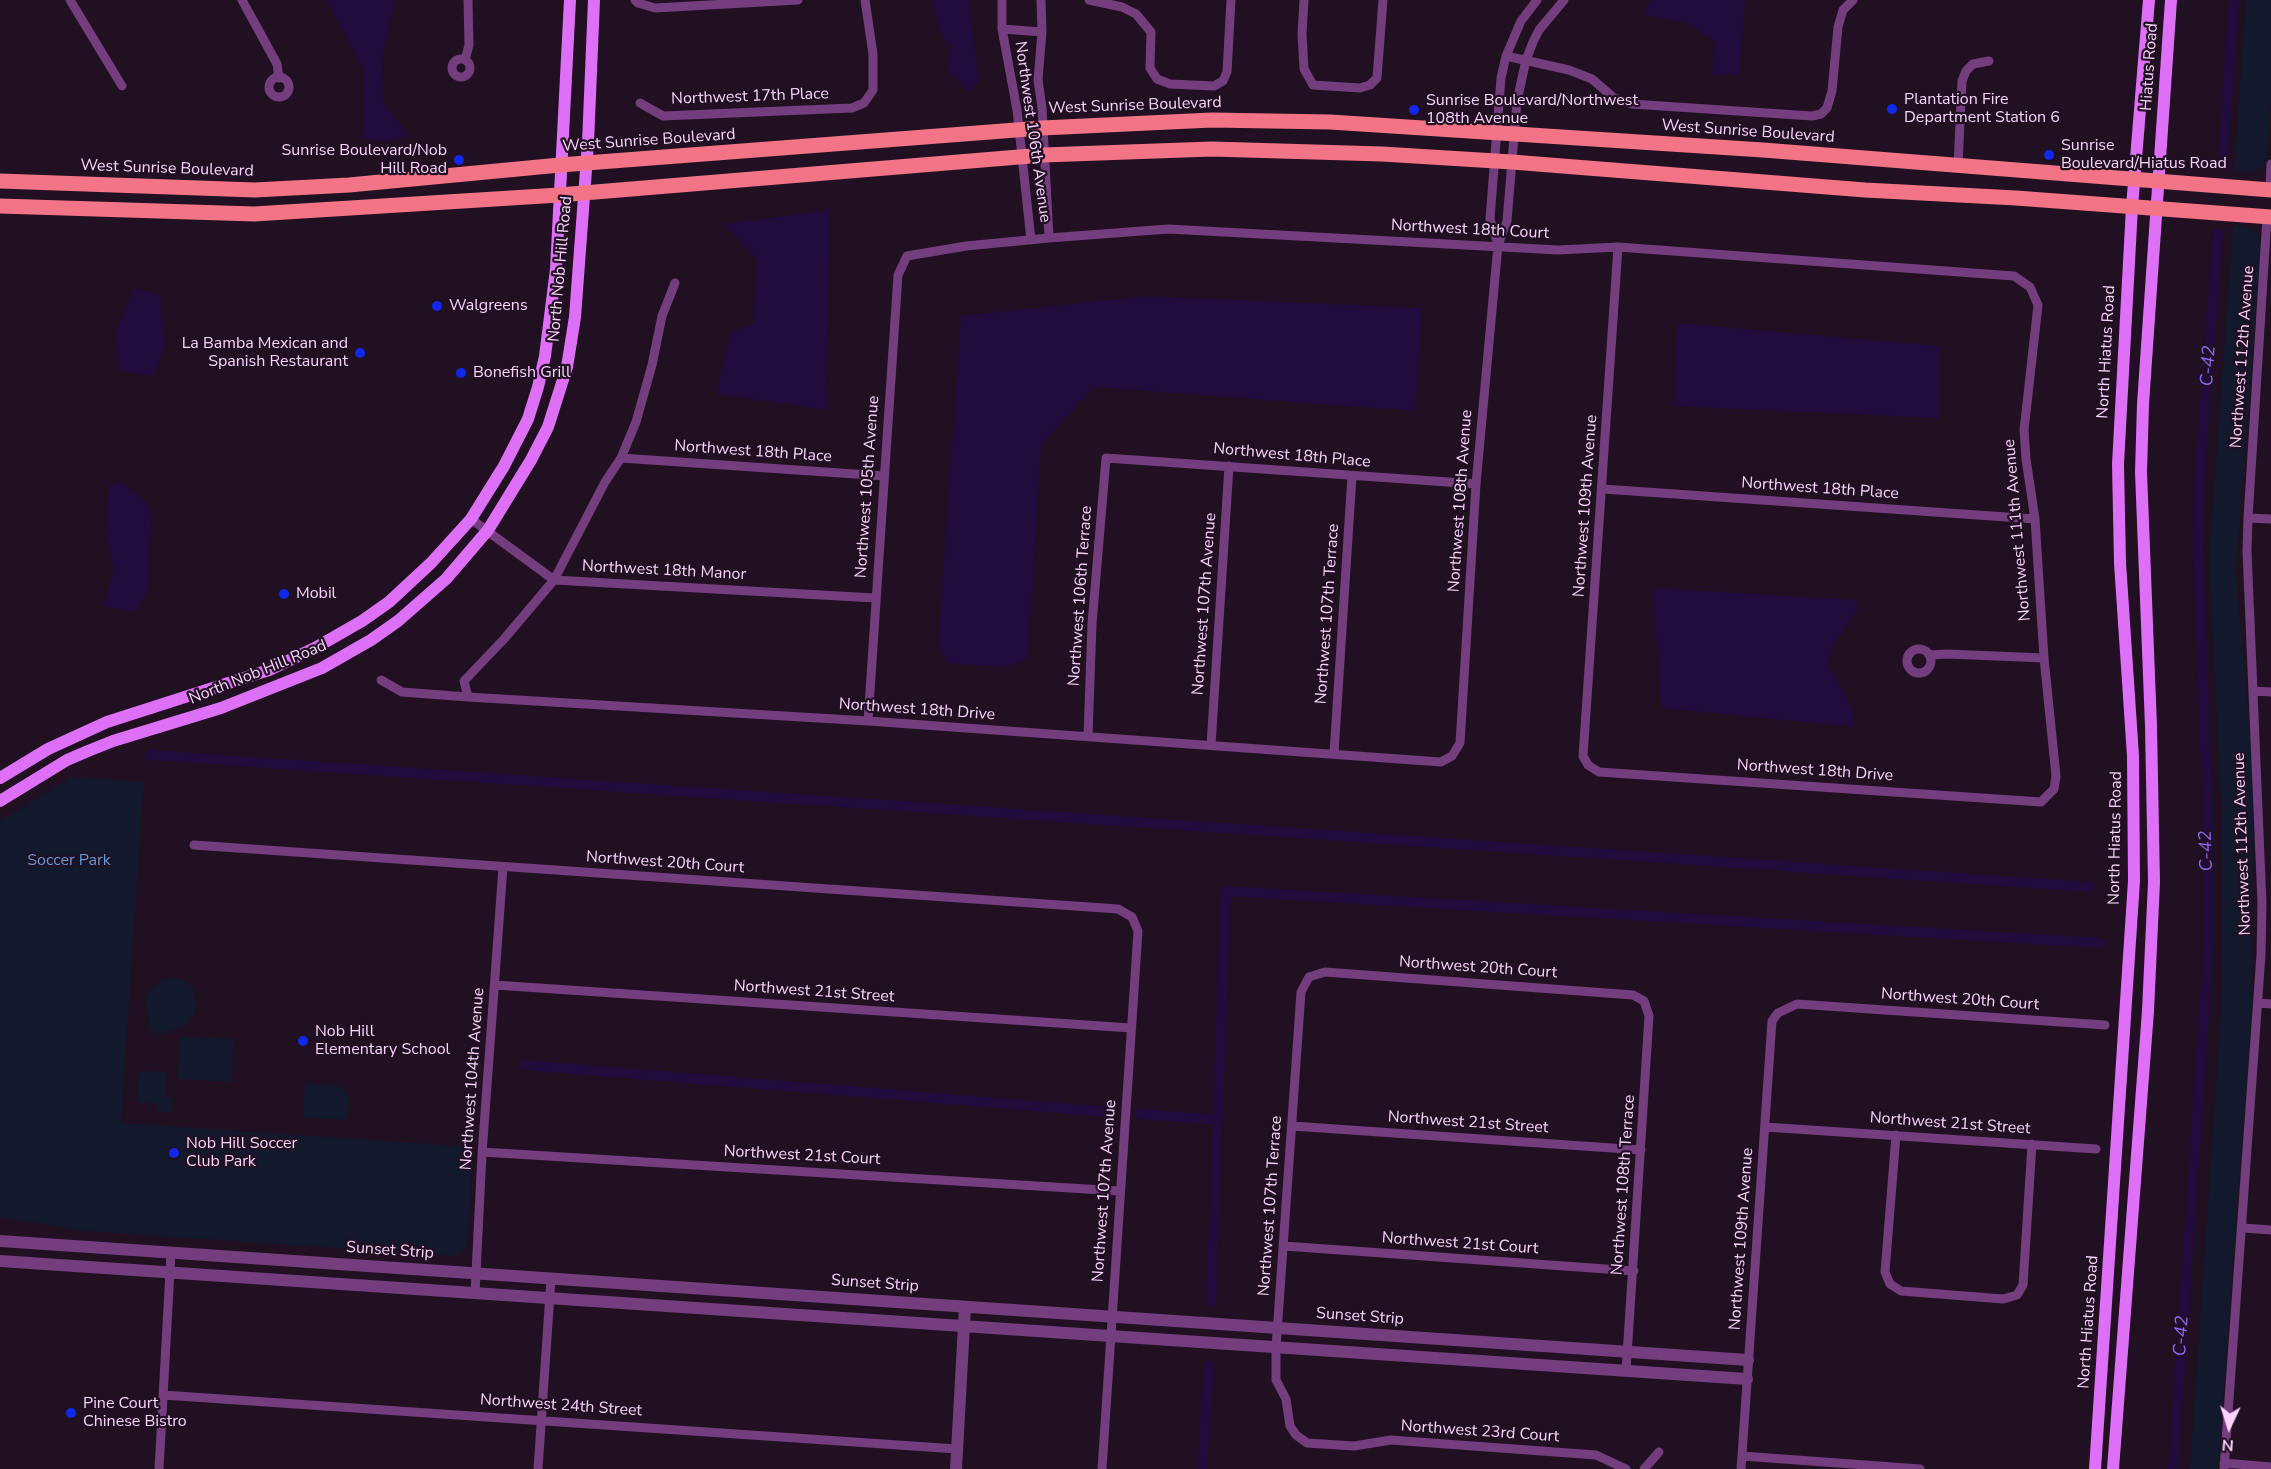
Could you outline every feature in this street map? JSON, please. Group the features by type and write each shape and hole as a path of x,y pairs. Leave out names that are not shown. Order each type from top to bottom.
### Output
{"highway":[{"name":"West Sunrise Boulevard","path":"0,181 255,190 349,185 560,165 1042,128 1212,120 1330,122 1516,134 2134,178 2270,190"},
{"path":"0,206 254,214 559,195 1043,155 1212,149 1382,154 1512,162 1865,190 2269,217"}],"main road":[{"name":"North Nob Hill Road","path":"0,778 48,749 107,722 269,670 315,648 362,621 389,602 431,564 471,519 504,466 528,419 538,387 544,356 556,269 570,0"},
{"name":"North Nob Hill Road","path":"0,801 68,760 88,751 113,741 221,708 322,669 398,621 446,579 488,530 531,460 548,427 560,391 575,317 586,164 594,0"},
{"name":"Hiatus Road","path":"2132,207 2149,0"},
{"name":"Hiatus Road","path":"2156,208 2171,0"},
{"name":"North Hiatus Road","path":"2095,1469 2134,881 2133,756 2120,563 2118,464 2132,207"},
{"path":"2114,1469 2148,1011 2154,882 2151,726 2141,472 2143,404 2156,208"},
{"path":"2103,1368 2121,1369"}],"street":[{"path":"242,0 278,64 279,78"},
{"path":"465,60 469,45 468,0"},
{"path":"637,2 655,8 798,0"},
{"name":"Northwest 17th Place","path":"640,103 663,116 852,108 864,103 873,90 873,54 865,0"},
{"name":"Northwest 106th Avenue","path":"1002,0 1002,28 1020,130 1031,240"},
{"name":"Northwest 106th Avenue","path":"1041,0 1042,32 1038,80 1049,238"},
{"path":"1089,0 1122,7 1136,14 1151,32 1150,68 1157,79 1170,84 1214,86 1223,81 1227,72 1231,0"},
{"path":"1304,0 1302,34 1304,69 1313,84 1360,88 1370,85 1377,78 1383,0"},
{"name":"Northwest 108th Avenue","path":"1498,246 1490,219 1501,78 1506,56 1521,21 1537,0"},
{"name":"Northwest 108th Avenue","path":"1452,756 1460,743 1476,484 1498,246 1507,221 1517,101 1526,60 1539,30 1564,0"},
{"path":"1506,56 1569,70 1592,79 1614,98 1632,104 1812,116 1821,114 1827,108 1832,91 1838,27 1843,10 1853,0"},
{"path":"71,1 122,87"},
{"name":"Northwest 106th Avenue","path":"1002,28 1042,32"},
{"path":"1958,165 1962,81 1966,71 1973,64 1989,61"},
{"path":"2270,190 2271,164"},
{"name":"Northwest 112th Avenue","path":"2224,1466 2266,918 2253,691 2248,518 2269,217"},
{"name":"Northwest 18th Court","path":"907,256 966,246 1168,229 1557,250 1618,247 2014,276 2030,287"},
{"name":"Northwest 109th Avenue","path":"1588,765 1583,756 1618,247"},
{"name":"Northwest 105th Avenue","path":"868,721 898,275 907,256"},
{"path":"468,697 464,681 504,639 554,580 605,482 621,458 636,422 652,365 662,316 675,283"},
{"name":"Northwest 111th Avenue","path":"2030,287 2038,305 2024,430 2035,519 2044,658 2056,776 2054,789 2041,802"},
{"name":"Northwest 18th Place","path":"621,458 884,476"},
{"name":"Northwest 18th Place","path":"1106,458 1476,484"},
{"name":"Northwest 106th Terrace","path":"1088,736 1092,624 1106,458"},
{"name":"Northwest 107th Avenue","path":"1211,745 1229,466"},
{"name":"Northwest 107th Terrace","path":"1334,753 1352,476"},
{"name":"Northwest 18th Place","path":"1603,489 2035,519"},
{"path":"2248,518 2271,519"},
{"path":"471,519 554,580"},
{"name":"Northwest 18th Manor","path":"554,580 875,598"},
{"path":"1930,655 2044,658"},
{"name":"Northwest 18th Drive","path":"381,680 402,692 468,697 868,721 1441,762 1452,756"},
{"path":"2253,691 2271,692"},
{"name":"Northwest 18th Drive","path":"1588,765 1599,772 2041,802"},
{"name":"Northwest 20th Court","path":"194,845 1118,909 1132,917"},
{"name":"Northwest 104th Avenue","path":"475,1293 482,1152 503,867"},
{"name":"Northwest 107th Avenue","path":"1102,1469 1138,931 1132,917"},
{"name":"Northwest 20th Court","path":"1309,977 1325,972 1633,994 1644,1001"},
{"name":"Northwest 107th Terrace","path":"1296,1435 1290,1426 1286,1398 1276,1380 1276,1347 1301,992 1309,977"},
{"name":"Northwest 21st Street","path":"495,985 1131,1028"},
{"name":"Northwest 108th Terrace","path":"1626,1371 1649,1016 1644,1001"},
{"path":"2259,1003 2271,1004"},
{"name":"Northwest 20th Court","path":"1778,1012 1797,1004 2105,1025"},
{"name":"Northwest 109th Avenue","path":"1741,1469 1772,1021 1778,1012"},
{"name":"Northwest 21st Street","path":"1292,1126 1641,1150"},
{"name":"Northwest 21st Street","path":"1765,1127 2096,1149"},
{"path":"1896,1135 1884,1272 1890,1284 1901,1291 2004,1299 2017,1295 2023,1285 2032,1144"},
{"name":"Northwest 21st Court","path":"482,1152 1119,1191"},
{"path":"2243,1228 2271,1230"},
{"name":"Sunset Strip","path":"0,1242 1748,1360"},
{"name":"Northwest 21st Court","path":"1284,1246 1634,1271"},
{"path":"159,1469 171,1253"},
{"path":"0,1261 1747,1379"},
{"path":"538,1469 551,1279"},
{"path":"956,1469 965,1307"},
{"name":"Northwest 24th Street","path":"163,1395 957,1449"},
{"name":"Northwest 23rd Court","path":"1296,1435 1307,1443 1354,1446 1391,1440 1596,1455 1626,1469"},
{"path":"1644,1469 1659,1452"},
{"path":"1742,1456 1920,1469"},
{"path":"2224,1466 2271,1467"}],"green space":[{"path":"2246,0 2271,0 2271,104 2267,159 2262,167 2251,173 2234,171"},
{"path":"2233,226 2247,227 2257,234 2261,241 2236,571 2254,782 2251,1021 2218,1469 2190,1469 2222,996 2222,820 2209,559"},
{"name":"Soccer Park","path":"71,777 144,782 121,1123 473,1147 467,1247 456,1256 86,1231 0,1217 0,821"},
{"path":"176,978 186,982 193,989 197,1007 194,1015 183,1027 160,1035 150,1029 145,997 163,980"},
{"path":"180,1037 234,1039 232,1082 178,1079"},
{"path":"139,1071 167,1072 166,1096 173,1098 172,1113 157,1111 157,1104 137,1102"},
{"path":"305,1083 340,1086 349,1096 348,1120 303,1117"}],"shaded area":[{"path":"326,0 395,0 382,59 383,103 411,137 382,141 362,138 363,68"},
{"path":"932,0 968,0 979,80 970,92 947,70 951,47 941,34"},
{"path":"1650,0 1745,0 1739,74 1712,75 1715,42 1686,23 1645,15"},
{"path":"830,210 827,410 716,394 731,332 753,323 757,259 723,224"},
{"path":"134,288 160,295 165,345 154,376 120,371 116,332"},
{"path":"1145,296 1422,308 1415,411 1094,387 1041,445 1028,659 1004,667 948,663 938,646 961,316"},
{"path":"1677,323 1939,346 1939,418 1673,406"},
{"path":"109,483 123,484 152,508 148,592 136,612 103,606 114,569 105,531"},
{"path":"1653,588 1856,600 1857,610 1834,644 1828,663 1853,710 1854,727 1661,708"}],"waterway":[{"name":"C-42","path":"2223,156 2234,0"},
{"name":"C-42","path":"2173,1469 2209,942 2209,852 2198,542 2200,470 2218,233"},
{"path":"150,755 2090,887"},
{"path":"1211,1302 1226,891 2101,943"},
{"path":"524,1065 1110,1112"},
{"path":"1138,1114 1218,1120"},
{"path":"1202,1469 1209,1366"}],"place":[{"name":"Plantation Fire Department Station 6","path":"1892,109"},
{"name":"Sunrise Boulevard/Northwest 108th Avenue","path":"1414,110"},
{"name":"Sunrise Boulevard/Hiatus Road","path":"2049,155"},
{"name":"Sunrise Boulevard/Nob Hill Road","path":"459,160"},
{"name":"Walgreens","path":"437,306"},
{"name":"La Bamba Mexican and Spanish Restaurant","path":"360,353"},
{"name":"Bonefish Grill","path":"461,373"},
{"name":"Mobil","path":"284,594"},
{"name":"Nob Hill Elementary School","path":"303,1041"},
{"name":"Nob Hill Soccer Club Park","path":"174,1153"},
{"name":"Pine Court Chinese Bistro","path":"71,1413"}]}
